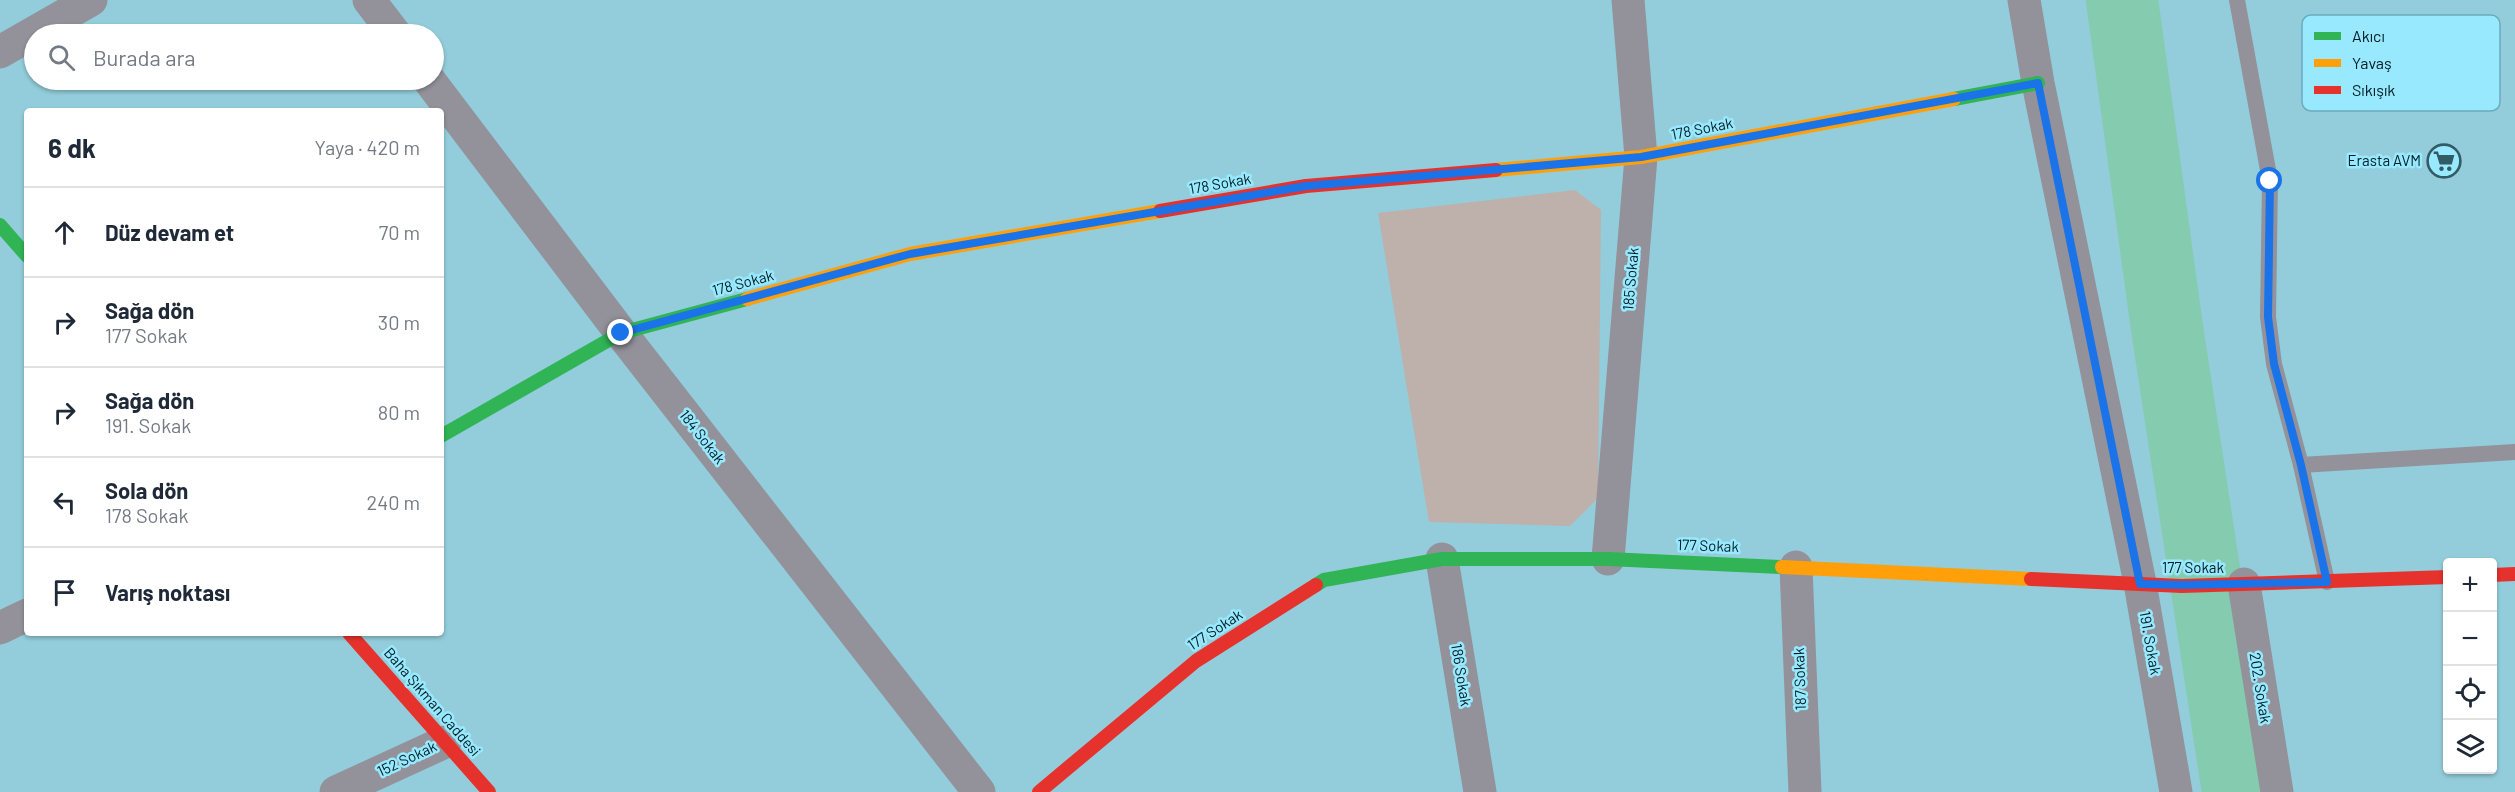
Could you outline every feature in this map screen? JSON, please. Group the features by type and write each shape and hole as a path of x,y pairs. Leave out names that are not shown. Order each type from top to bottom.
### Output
{"street":[{"path":"49,24 91,0"},
{"path":"369,0 387,24"},
{"name":"185 Sokak","path":"1608,559 1641,157 1628,0"},
{"name":"191. Sokak","path":"2025,0 2038,83 2140,584 2176,792"},
{"path":"0,52 24,38"},
{"name":"178 Sokak","path":"444,434 621,333 910,254 1306,186 1641,157 2038,83"},
{"name":"184 Sokak","path":"437,90 621,333 979,792"},
{"name":"177 Sokak","path":"1039,792 1196,661 1324,580 1442,559 1608,559 2182,585 2443,577"},
{"name":"186 Sokak","path":"1442,559 1480,792"},
{"name":"187 Sokak","path":"1796,567 1805,792"},
{"path":"2497,574 2515,574"},
{"name":"202. Sokak","path":"2244,584 2277,792"},
{"path":"0,628 24,616"},
{"name":"Baha Şıkman Caddesi","path":"352,636 489,792"},
{"name":"152 Sokak","path":"336,792 445,742"}],"lane":[{"path":"2237,0 2270,181 2268,317 2274,364 2301,465 2327,582"},
{"path":"2301,465 2515,452"}],"shaded area":[{"path":"1575,190 1601,210 1598,498 1570,526 1429,522 1378,213"}],"waterway":[{"path":"2122,0 2167,328 2238,792"}],"traffic: fast":[{"path":"1954,99 2038,83"},
{"path":"0,225 24,253"},
{"path":"444,434 621,333 747,299"},
{"path":"1316,585 1324,580 1442,559 1608,559 1782,567"}],"traffic: slow":[{"path":"1496,170 1641,157 1954,99"},
{"path":"747,299 910,254 1160,211"},
{"path":"1782,567 2031,579"}],"traffic: jam":[{"path":"1160,211 1306,186 1496,170"},
{"path":"2497,575 2515,574"},
{"path":"2031,579 2182,586 2443,577"},
{"path":"1039,792 1196,661 1316,585"},
{"path":"352,636 489,792"}],"place":[{"name":"Erasta AVM","path":"2444,161"}],"route":[{"path":"621,333 910,254 1306,186 1641,157 2038,83 2140,584 2327,582 2301,465 2274,364 2268,317 2270,181"}]}
